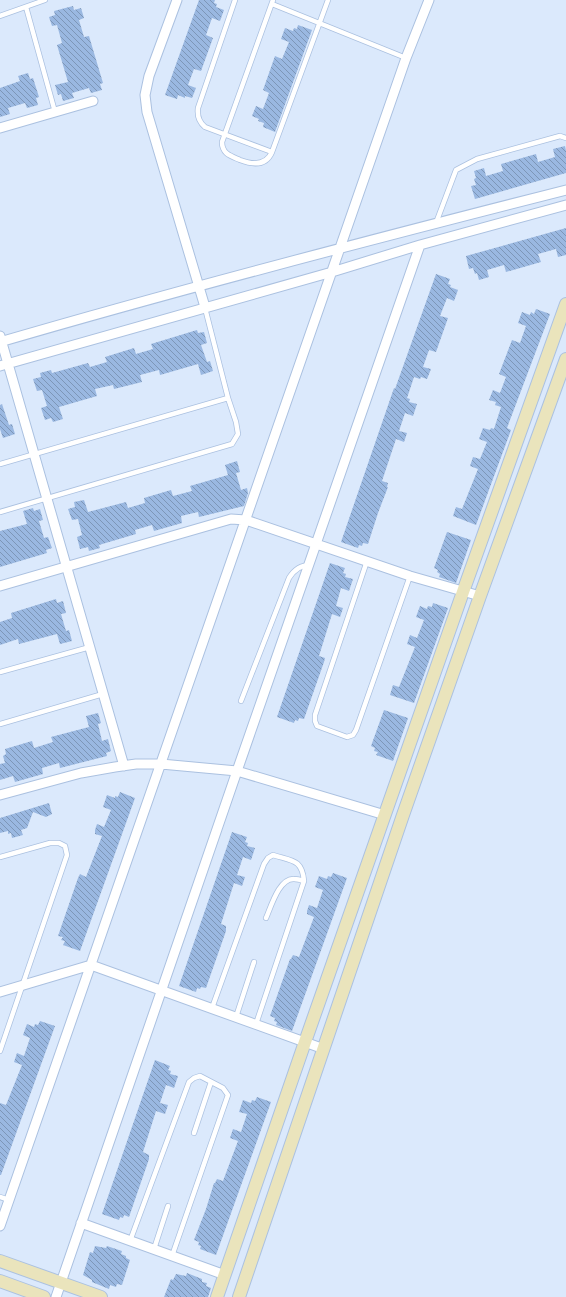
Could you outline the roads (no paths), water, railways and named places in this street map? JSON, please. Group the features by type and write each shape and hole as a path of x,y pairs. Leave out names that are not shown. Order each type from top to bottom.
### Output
{"street":[{"path":"178,0 149,76 145,95 147,112 205,307"},
{"path":"0,1226 406,58 429,0"},
{"path":"0,128 93,101"},
{"path":"124,766 48,499 4,365 1,340 341,247 375,240 566,190"},
{"path":"4,365 332,272 420,245 566,205"},
{"path":"56,1297 420,245"},
{"path":"217,1297 463,592 566,304"},
{"path":"239,1297 480,596 566,360"},
{"path":"0,586 231,519 246,520 368,560 410,576 480,596"},
{"path":"0,795 81,773 136,764 161,764 237,771 385,815"},
{"path":"0,992 91,966 324,1049"},
{"path":"81,1223 225,1275"},
{"path":"0,1261 101,1297"},
{"path":"0,1281 44,1297"}],"lane":[{"path":"0,16 45,0"},
{"path":"235,0 197,112 202,124 205,127 272,152"},
{"path":"328,0 319,23 272,152 268,159 261,164 252,164 226,153 222,146 224,134 273,2 319,23 406,58"},
{"path":"26,7 55,112"},
{"path":"436,223 456,170 478,159 560,136 566,138"},
{"path":"0,512 232,444 238,434 236,422 228,398 205,307"},
{"path":"0,464 228,398"},
{"path":"368,560 315,715 317,726 347,738 353,735 356,730 410,576"},
{"path":"241,701 289,578 299,567 310,565"},
{"path":"0,672 90,647"},
{"path":"0,724 104,694"},
{"path":"0,857 59,843 65,846 67,855 0,1050"},
{"path":"212,1008 264,864 268,858 273,855 298,863 303,870 304,881 256,1024"},
{"path":"266,918 280,886 287,880 294,879 304,881"},
{"path":"236,1017 254,962"},
{"path":"130,1241 189,1082 200,1076 223,1088 228,1096 172,1256"},
{"path":"194,1133 211,1082"},
{"path":"0,1196 9,1200"},
{"path":"154,1249 168,1206"}]}
